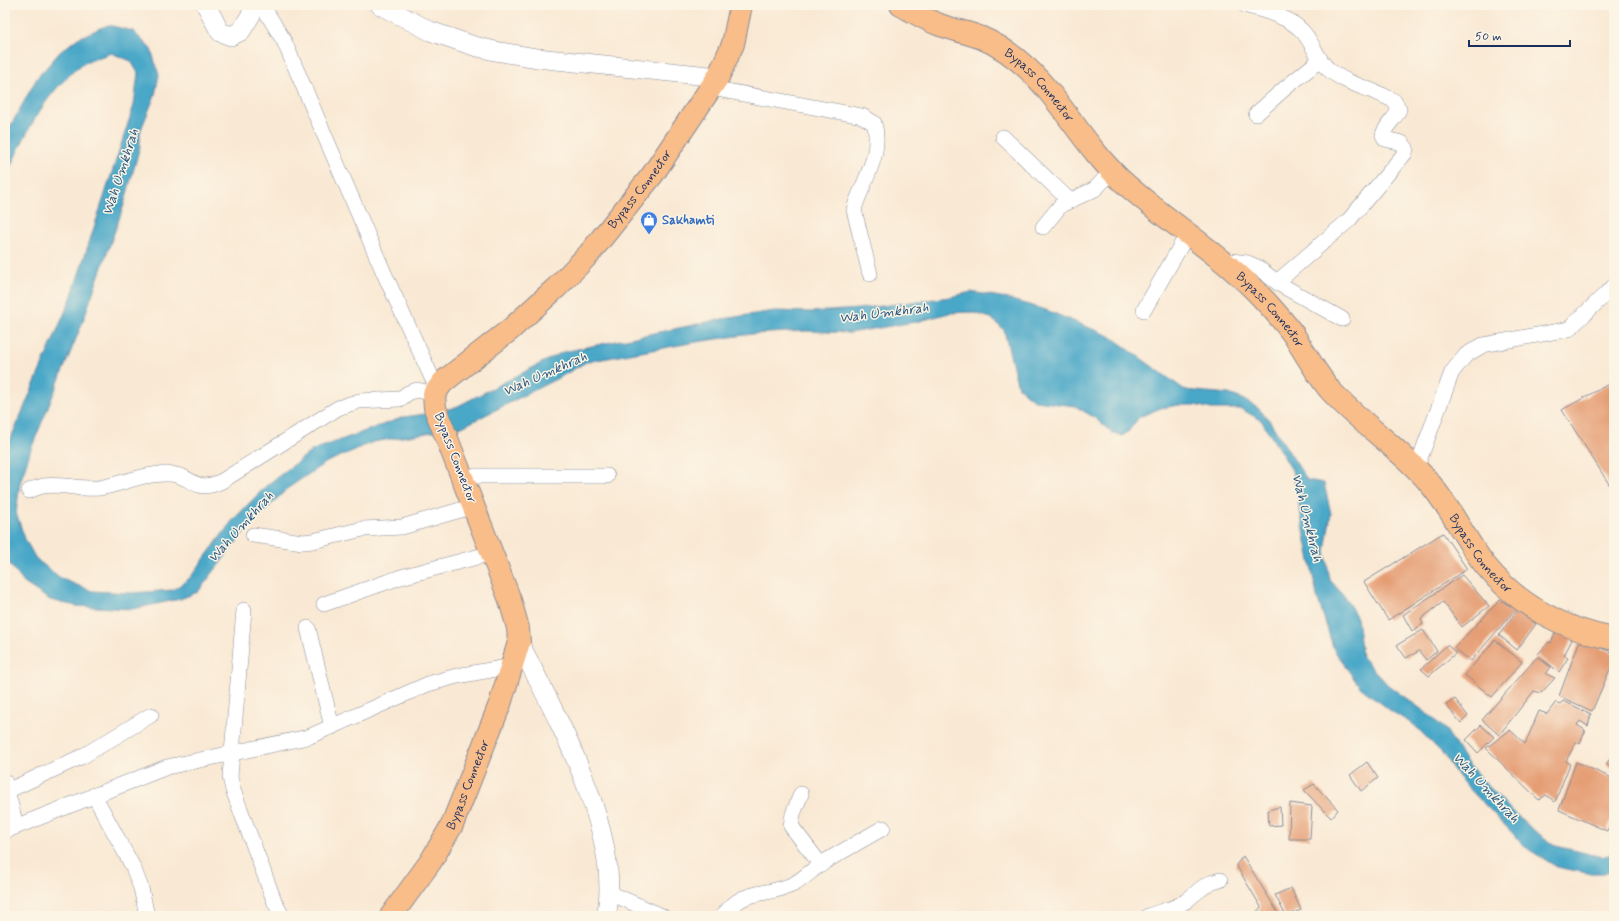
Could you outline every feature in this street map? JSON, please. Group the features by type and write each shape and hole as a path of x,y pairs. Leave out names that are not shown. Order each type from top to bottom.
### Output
{"main road":[{"name":"Bypass Connector","path":"391,916 431,862 452,825 500,704 513,666 519,642 518,628 510,600 462,476 435,398 458,368 511,329 557,288 588,254 653,174 715,83 732,44 740,5"},
{"name":"Bypass Connector","path":"901,5 940,25 982,38 1010,54 1042,84 1092,150 1112,171 1143,199 1222,260 1265,301 1283,321 1332,392 1416,469 1442,500 1486,565 1508,589 1552,619 1581,631 1614,639"}],"street":[{"path":"206,5 220,32 231,36 241,32 257,5"},
{"path":"262,5 284,41 384,273 435,398"},
{"path":"380,5 430,31 495,51 715,83 862,116 874,123 877,135 876,153 854,210 870,274"},
{"path":"1245,5 1274,14 1290,22 1303,31 1320,60 1328,69 1340,77 1394,101 1399,109 1396,117 1384,131 1383,135 1385,139 1402,143 1406,148 1405,153 1349,220 1277,282"},
{"path":"1256,114 1320,60"},
{"path":"1003,137 1069,200"},
{"path":"1043,227 1061,205 1095,189 1112,171"},
{"path":"1144,310 1188,233"},
{"path":"1222,260 1252,265 1277,282 1342,319"},
{"path":"1416,469 1452,372 1466,355 1483,345 1568,329 1614,286"},
{"path":"29,491 44,486 80,489 99,488 147,474 178,475 198,486 210,487 338,408 359,401 400,399 408,393 417,390 426,392 435,398"},
{"path":"462,476 607,476"},
{"path":"253,535 304,542 313,541 363,529 402,527 474,506"},
{"path":"324,604 401,577 492,553"},
{"path":"244,610 230,777 233,790 275,903 282,916"},
{"path":"308,628 332,727"},
{"path":"519,642 570,748 592,800 607,856 610,894 606,916"},
{"path":"151,715 83,756 6,786 11,828 167,767 232,752 286,743 308,737 428,684 457,676 513,666"},
{"path":"801,794 793,814 791,826 821,865"},
{"path":"94,795 133,867 141,888 148,916"},
{"path":"723,916 731,906 742,898 750,894 784,888 795,883 821,865 883,828"},
{"path":"1148,916 1176,907 1208,883 1220,880"},
{"path":"610,894 662,916"}],"water":[{"name":"Wah Umkhrah","path":"108,25 133,31 151,49 159,75 155,95 140,132 140,146 124,205 80,329 31,449 20,483 16,513 25,539 36,559 62,579 92,591 131,593 173,590 190,578 232,521 267,485 313,450 404,417 432,413 456,407 563,352 722,319 774,311 812,312 858,309 950,297 971,292 1001,297 1046,310 1110,336 1185,390 1229,394 1258,408 1269,420 1307,480 1324,483 1331,514 1325,551 1330,580 1345,597 1357,618 1362,657 1388,685 1428,714 1446,730 1467,763 1507,806 1532,829 1556,846 1602,857 1614,853 1614,871 1606,873 1587,873 1557,867 1528,849 1459,778 1443,754 1414,725 1391,711 1360,687 1334,650 1317,596 1292,470 1261,420 1241,409 1211,409 1195,405 1178,405 1161,408 1139,417 1128,432 1122,436 1111,432 1095,418 1075,406 1035,401 1018,387 1004,330 991,318 971,312 949,313 920,321 850,333 806,331 751,334 696,342 586,362 562,376 462,427 373,442 325,463 288,488 247,528 198,592 180,599 132,609 76,606 50,600 24,583 5,558 5,452 71,298 134,105 138,73 131,61 111,53 91,60 80,66 55,90 45,104 28,132 5,178 5,136 37,78 60,52 78,38"}],"building":[{"path":"1614,381 1614,492 1562,410"},
{"path":"1443,533 1467,569 1388,620 1364,582"},
{"path":"1462,575 1489,606 1462,627 1443,602 1421,619 1423,624 1412,631 1403,615"},
{"path":"1500,600 1516,609 1471,661 1454,648"},
{"path":"1518,609 1536,624 1517,650 1499,635"},
{"path":"1423,630 1437,651 1426,660 1419,651 1406,658 1397,645"},
{"path":"1556,630 1573,638 1564,655 1568,658 1559,672 1537,655 1549,642 1551,643"},
{"path":"1495,640 1522,662 1492,697 1465,675"},
{"path":"1580,640 1614,653 1614,660 1592,711 1559,696"},
{"path":"1447,645 1456,653 1429,676 1421,669"},
{"path":"1537,657 1551,667 1546,674 1555,678 1541,693 1534,691 1499,735 1482,720"},
{"path":"1455,699 1468,716 1461,723 1446,705"},
{"path":"1563,701 1591,714 1588,726 1580,721 1577,725 1585,730 1580,744 1576,742 1566,761 1570,764 1555,802 1546,795 1539,800 1486,748 1510,730 1525,744 1539,711 1547,714 1556,702 1560,704"},
{"path":"1481,725 1494,737 1478,753 1466,740"},
{"path":"1614,754 1614,771 1606,764"},
{"path":"1367,762 1378,778 1361,791 1350,775"},
{"path":"1576,762 1614,779 1614,814 1607,831 1559,810"},
{"path":"1314,784 1338,810 1331,818 1304,790"},
{"path":"1290,803 1312,806 1310,839 1289,839"},
{"path":"1280,807 1281,825 1269,826 1268,810"},
{"path":"1243,856 1280,916 1253,916 1261,907 1236,865"},
{"path":"1291,888 1301,910 1286,916 1275,895"}],"place":[{"name":"Sakhamti","path":"649,235"}]}
